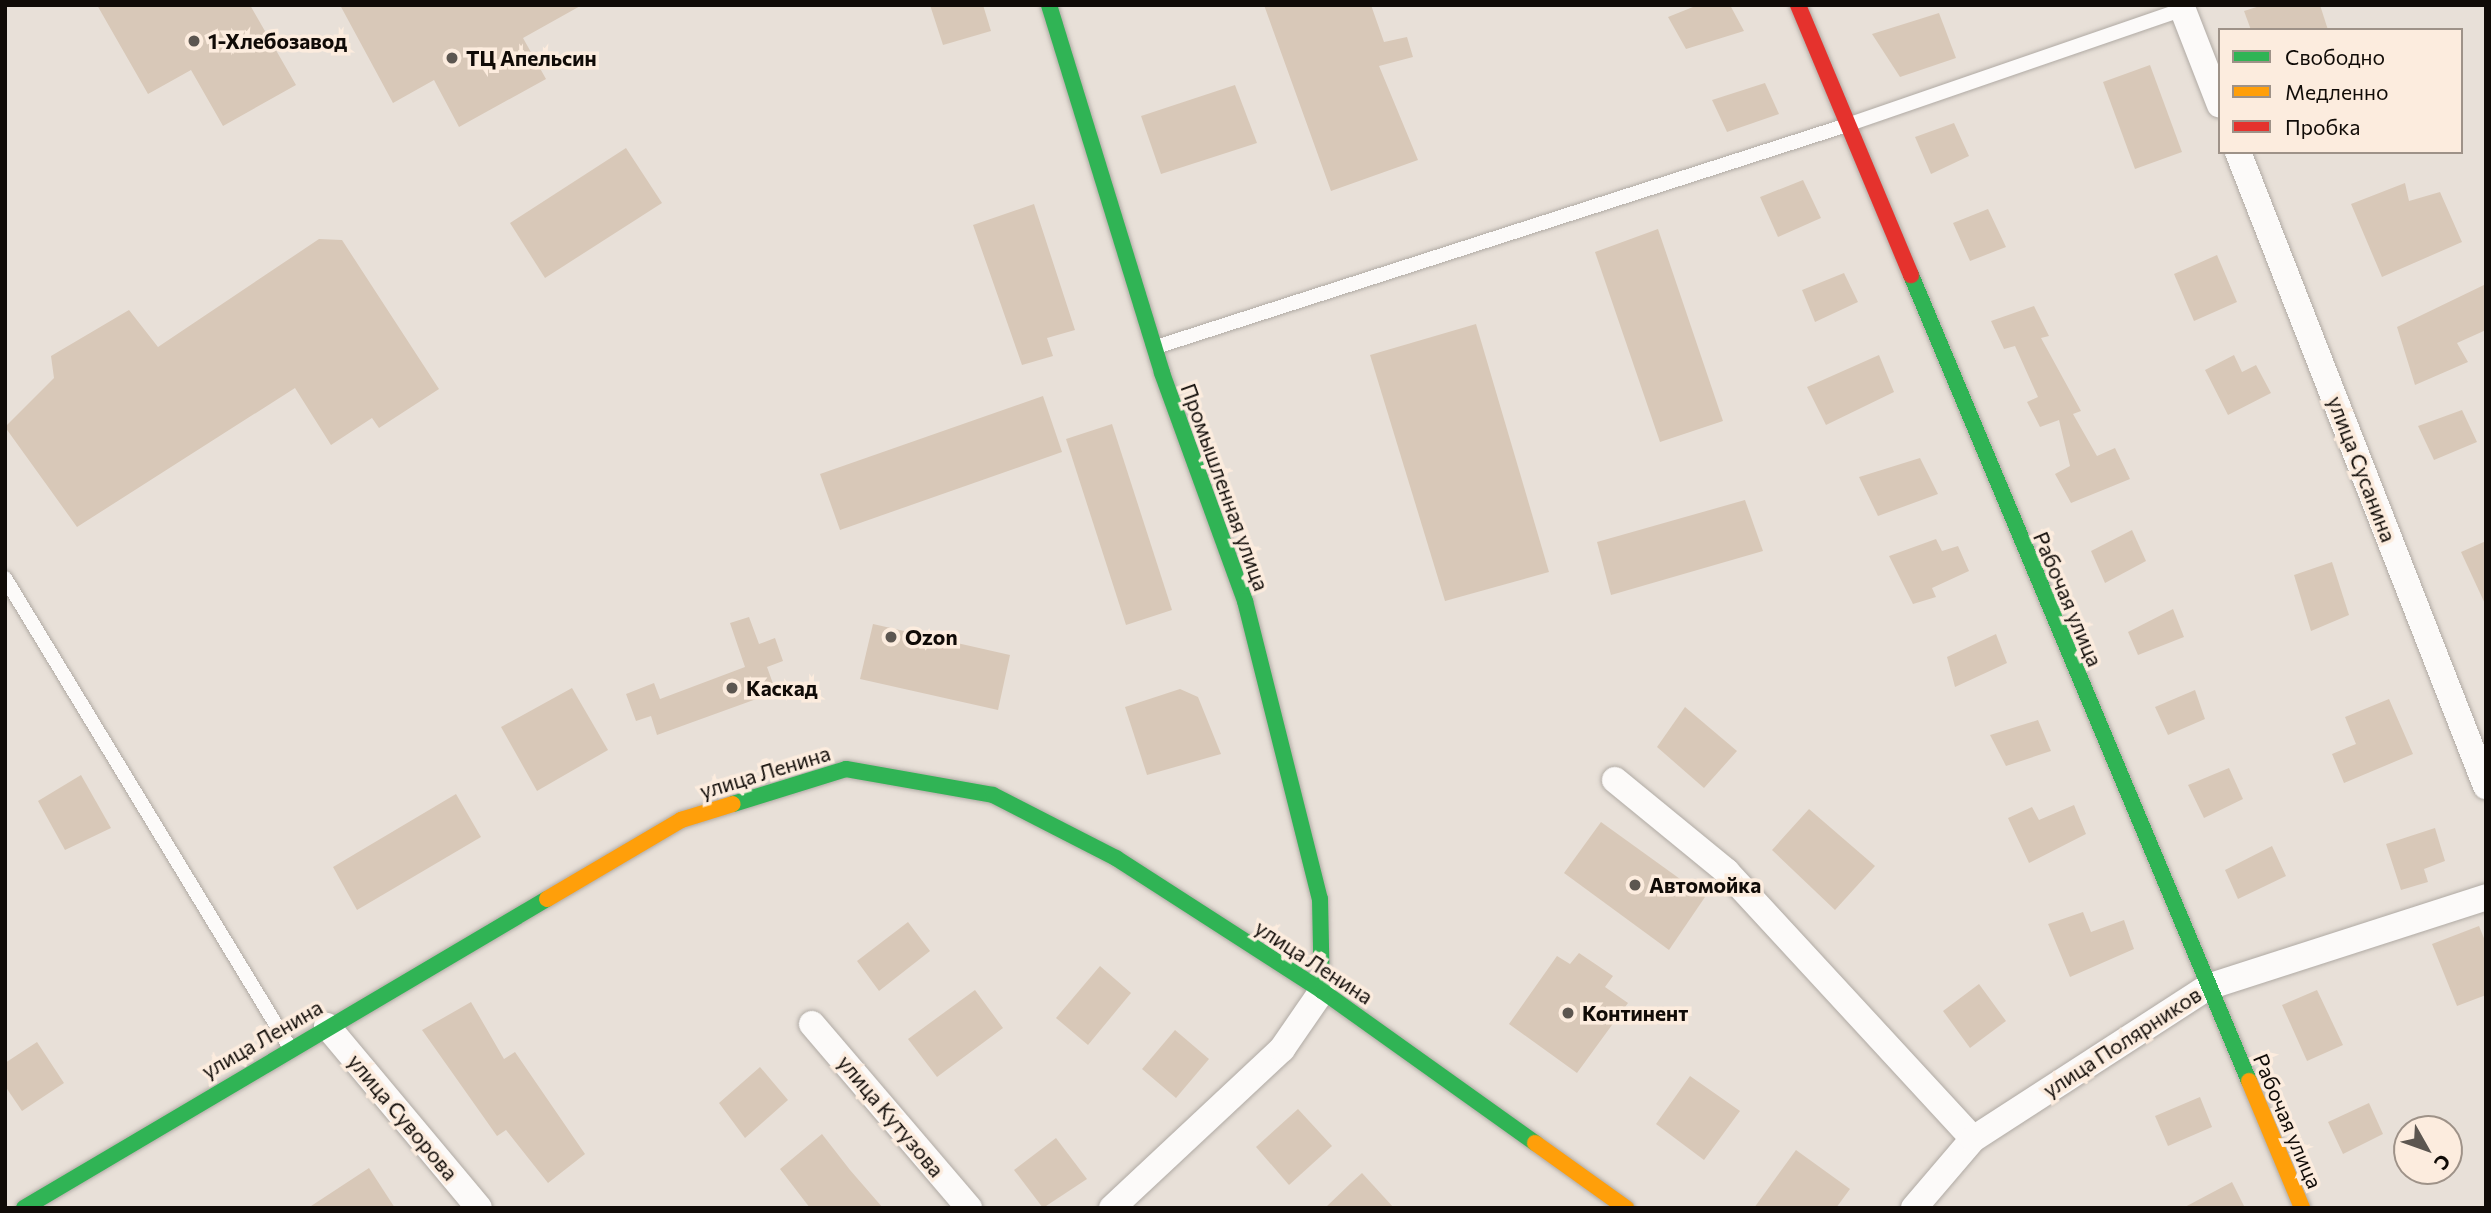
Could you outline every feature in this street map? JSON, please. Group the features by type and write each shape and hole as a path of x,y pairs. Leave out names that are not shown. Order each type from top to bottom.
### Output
{"street":[{"name":"Промышленная улица","path":"1049,5 1154,347 1245,601 1320,899 1322,991"},
{"name":"Рабочая улица","path":"1798,5 2302,1208"},
{"path":"2182,7 2218,100"},
{"name":"улица Сусанина","path":"2239,154 2486,786"},
{"name":"улица Ленина","path":"22,1208 289,1046 681,820 846,769 993,795 1116,858 1322,991 1626,1208"},
{"path":"1615,780 1726,871 1973,1139"},
{"name":"улица Полярников","path":"1914,1208 1973,1139 2208,987 2486,897"},
{"path":"1112,1208 1282,1049 1322,991"},
{"name":"улица Кутузова","path":"812,1024 969,1208"},
{"name":"улица Суворова","path":"327,1026 480,1208"},
{"path":"5,1191 22,1208"}],"lane":[{"path":"1154,347 1847,125 2182,7"},
{"path":"5,578 289,1046"}],"building":[{"name":"1-Хлебозавод","path":"97,5 250,5 296,85 223,126 191,70 148,94"},
{"name":"ТЦ Апельсин","path":"340,5 582,5 523,38 546,79 459,127 434,80 393,103"},
{"path":"930,5 983,5 991,31 943,45"},
{"path":"1264,5 1371,5 1384,42 1407,37 1413,57 1379,66 1418,160 1331,191"},
{"path":"1698,5 1730,5 1744,31 1686,49 1668,17"},
{"path":"2263,5 2320,5 2327,28 2250,28 2244,11"},
{"path":"1939,13 1956,58 1900,77 1872,34"},
{"path":"2150,65 2182,152 2135,169 2103,82"},
{"path":"1765,83 1779,114 1727,132 1712,100"},
{"path":"1235,85 1257,143 1161,174 1141,116"},
{"path":"1954,123 1969,156 1931,174 1915,137"},
{"path":"626,148 662,203 545,278 510,223"},
{"path":"1803,180 1821,218 1778,237 1760,197"},
{"path":"2405,183 2409,201 2440,192 2462,242 2382,277 2351,204"},
{"path":"1034,204 1075,330 1047,338 1053,356 1022,365 973,225"},
{"path":"1988,209 2006,247 1970,261 1953,223"},
{"path":"1658,229 1723,421 1660,442 1595,252"},
{"path":"319,239 342,240 439,389 379,428 372,418 331,445 295,388 77,527 5,427 54,378 51,356 129,310 158,347"},
{"path":"2217,255 2237,302 2194,321 2174,274"},
{"path":"1844,273 1858,302 1815,322 1802,290"},
{"path":"2486,284 2486,330 2457,343 2468,362 2415,385 2397,327"},
{"path":"2034,306 2049,336 2041,338 2081,411 2073,414 2097,456 2115,448 2130,479 2071,503 2055,474 2070,466 2059,420 2040,427 2027,402 2038,397 2015,346 2004,349 1991,321"},
{"path":"1476,324 1549,572 1445,601 1370,355"},
{"path":"1879,355 1894,392 1826,425 1807,387"},
{"path":"2234,355 2242,372 2256,365 2271,393 2228,415 2205,370"},
{"path":"1043,396 1062,452 840,530 820,474"},
{"path":"2462,410 2477,442 2434,460 2418,426"},
{"path":"1112,424 1172,610 1126,625 1066,439"},
{"path":"1920,458 1938,494 1878,516 1859,477"},
{"path":"1745,500 1763,551 1611,595 1597,542"},
{"path":"2132,530 2146,561 2105,583 2091,551"},
{"path":"1936,539 1942,551 1958,546 1969,571 1932,588 1936,597 1913,604 1889,556"},
{"path":"2486,541 2486,606 2461,552"},
{"path":"2332,562 2349,615 2311,631 2294,575"},
{"path":"2173,609 2184,637 2138,655 2128,632"},
{"name":"Каскад","path":"749,617 759,644 775,638 783,661 767,667 776,692 657,735 651,716 636,721 626,694 654,683 660,699 745,667 730,623"},
{"path":"873,624 1010,655 998,710 860,679"},
{"path":"1996,634 2007,663 1955,687 1947,657"},
{"path":"572,688 608,750 537,791 501,727"},
{"path":"1180,689 1198,697 1221,754 1147,775 1125,707"},
{"path":"2195,690 2205,719 2168,735 2155,707"},
{"path":"2389,699 2413,754 2344,783 2332,754 2356,744 2345,717"},
{"path":"1685,707 1737,751 1704,788 1657,747"},
{"path":"2038,720 2051,751 2006,766 1990,735"},
{"path":"2229,768 2243,799 2204,818 2188,785"},
{"path":"81,775 111,828 65,850 38,801"},
{"path":"456,794 481,837 357,910 333,867"},
{"path":"2074,805 2086,834 2029,863 2008,818 2032,807 2039,820"},
{"path":"1809,809 1875,866 1835,910 1772,850"},
{"name":"Автомойка","path":"1601,822 1705,897 1669,950 1564,873"},
{"path":"2435,828 2445,861 2424,869 2428,882 2401,890 2386,844"},
{"path":"2272,846 2286,876 2238,899 2225,870"},
{"path":"2083,912 2091,932 2124,920 2134,949 2070,977 2048,924"},
{"path":"908,922 930,951 879,991 857,961"},
{"path":"2479,926 2486,943 2486,995 2457,1006 2432,944"},
{"name":"Континент","path":"1579,953 1613,976 1605,987 1628,1003 1577,1073 1509,1024 1557,956 1570,964"},
{"path":"1100,966 1131,993 1088,1045 1056,1018"},
{"path":"1979,984 2006,1021 1970,1048 1943,1011"},
{"path":"975,990 1003,1028 937,1077 908,1039"},
{"path":"2317,990 2343,1045 2307,1061 2282,1005"},
{"path":"471,1002 504,1059 515,1052 585,1154 548,1183 506,1130 497,1136 422,1030"},
{"path":"1175,1030 1209,1059 1176,1098 1142,1069"},
{"path":"37,1042 64,1083 22,1111 5,1086 5,1063"},
{"path":"760,1067 788,1100 745,1138 719,1103"},
{"path":"1690,1076 1740,1111 1704,1160 1656,1124"},
{"path":"2200,1097 2212,1127 2168,1146 2155,1116"},
{"path":"2369,1103 2383,1134 2343,1154 2328,1122"},
{"path":"1298,1109 1332,1146 1289,1185 1256,1147"},
{"path":"822,1134 883,1208 810,1208 780,1169"},
{"path":"1056,1138 1087,1179 1043,1208 1014,1170"},
{"path":"1796,1150 1850,1189 1836,1208 1754,1208"},
{"path":"369,1168 395,1208 308,1208"},
{"path":"1362,1173 1394,1208 1325,1208 1351,1183"},
{"path":"2232,1182 2245,1208 2183,1208"}],"traffic: fast":[{"path":"1049,5 1162,373 1245,601 1320,899 1322,991"},
{"path":"1911,275 2249,1081"},
{"path":"733,804 846,769 993,795 1116,858 1322,991 1535,1143"},
{"path":"24,1208 547,899"}],"traffic: slow":[{"path":"547,899 681,820 733,804"},
{"path":"2249,1081 2302,1208"},
{"path":"1535,1143 1626,1208"}],"traffic: jam":[{"path":"1798,5 1911,275"}],"place":[{"name":"1-Хлебозавод","path":"194,41"},
{"name":"ТЦ Апельсин","path":"452,58"},
{"name":"Ozon","path":"891,637"},
{"name":"Каскад","path":"732,688"},
{"name":"Автомойка","path":"1635,885"},
{"name":"Континент","path":"1568,1013"}]}
